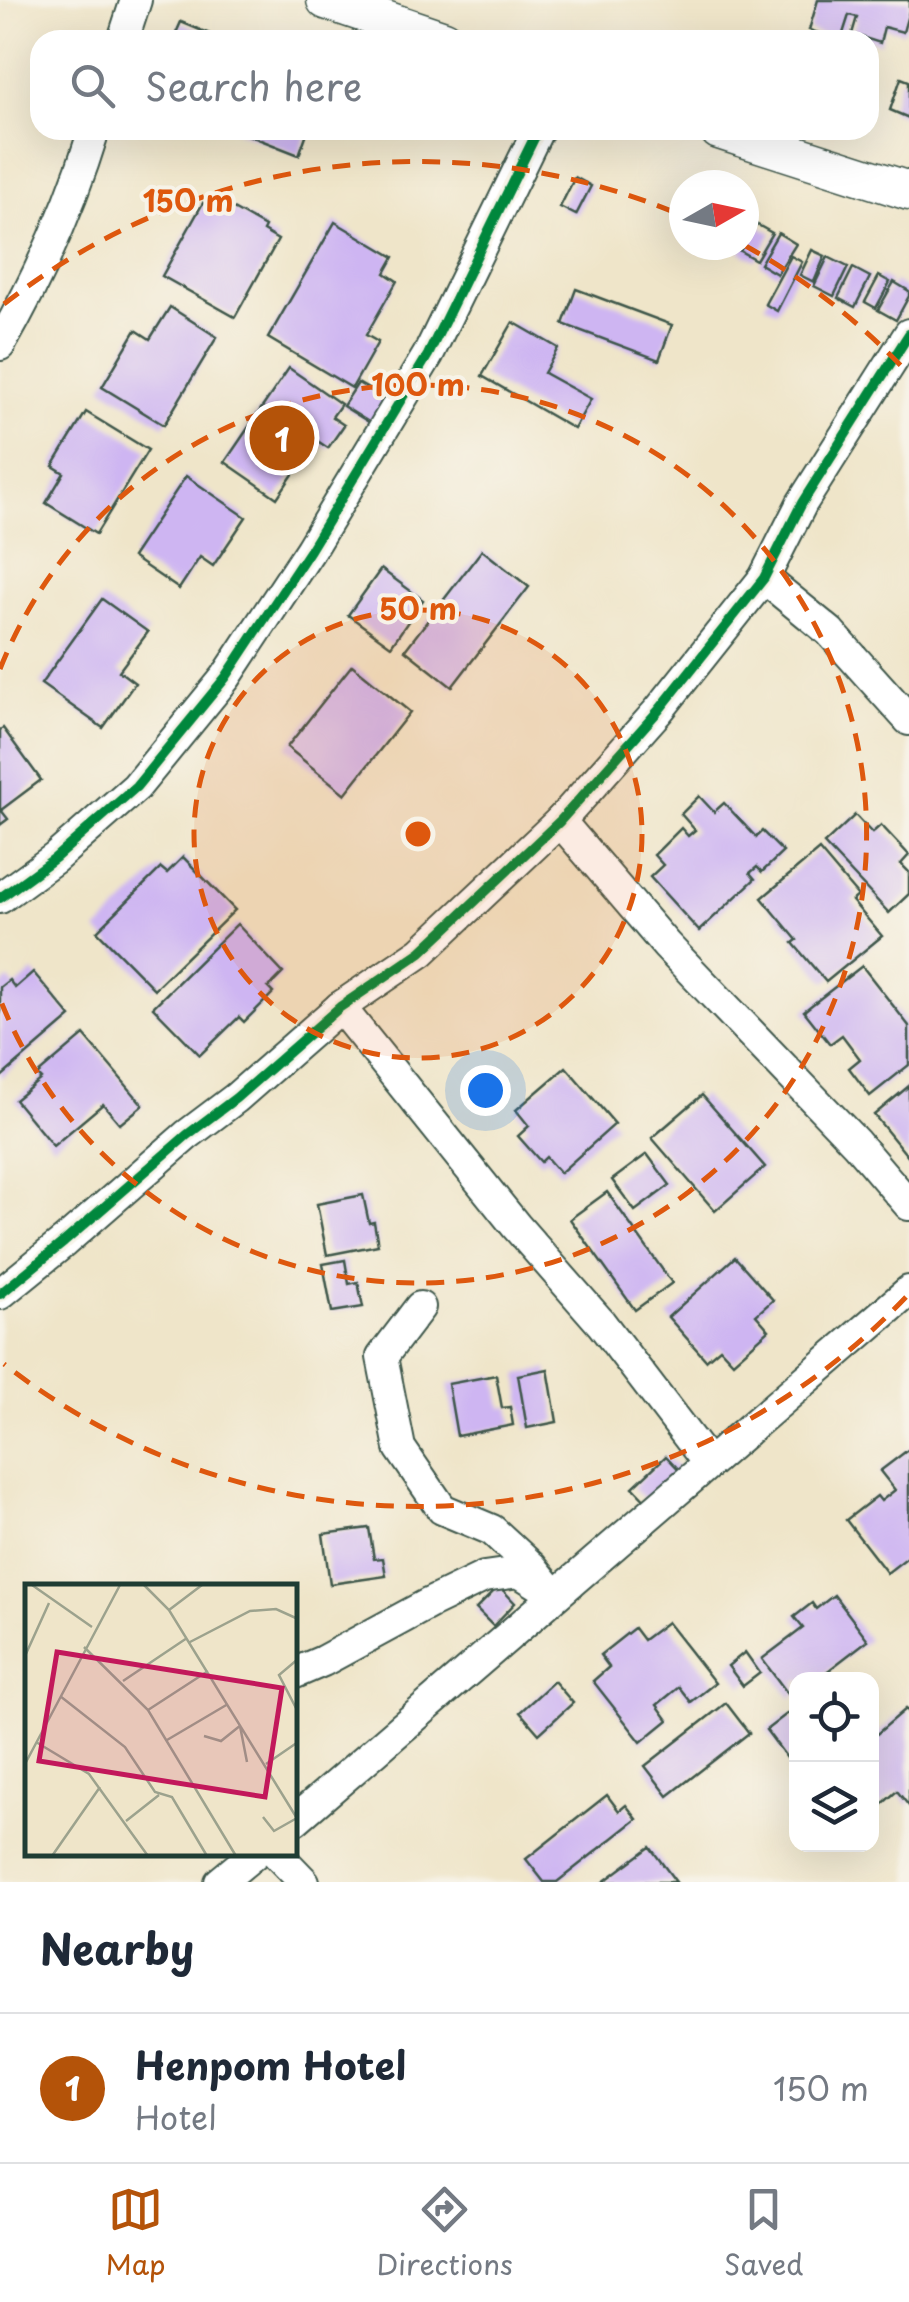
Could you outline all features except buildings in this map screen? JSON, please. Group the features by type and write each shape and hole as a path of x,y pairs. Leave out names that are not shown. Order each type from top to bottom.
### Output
{"street":[{"path":"126,30 136,0"},
{"path":"326,0 414,30"},
{"path":"0,345 31,291 91,140"},
{"path":"0,898 55,858 136,787 226,677 310,550 428,355 533,140"},
{"path":"750,140 909,191"},
{"path":"0,1294 340,1007 421,952 617,760 764,578 802,503 909,334"},
{"path":"764,578 830,632 909,720"},
{"path":"560,820 666,944 909,1204"},
{"path":"340,1007 516,1226 601,1323 708,1463"},
{"path":"298,1817 909,1291"},
{"path":"420,1307 382,1358 400,1448 442,1509 492,1530 554,1594"},
{"path":"298,1672 484,1578 518,1572 554,1594"},
{"path":"220,1882 250,1857"},
{"path":"280,1857 304,1882"}],"cycle path":[{"path":"0,898 55,858 136,787 226,677 310,550 428,355 533,140"},
{"path":"0,1294 340,1007 421,952 560,821 659,710 764,578 802,503 909,334"}],"place":[{"name":"Henpom Hotel","path":"282,438"}]}
